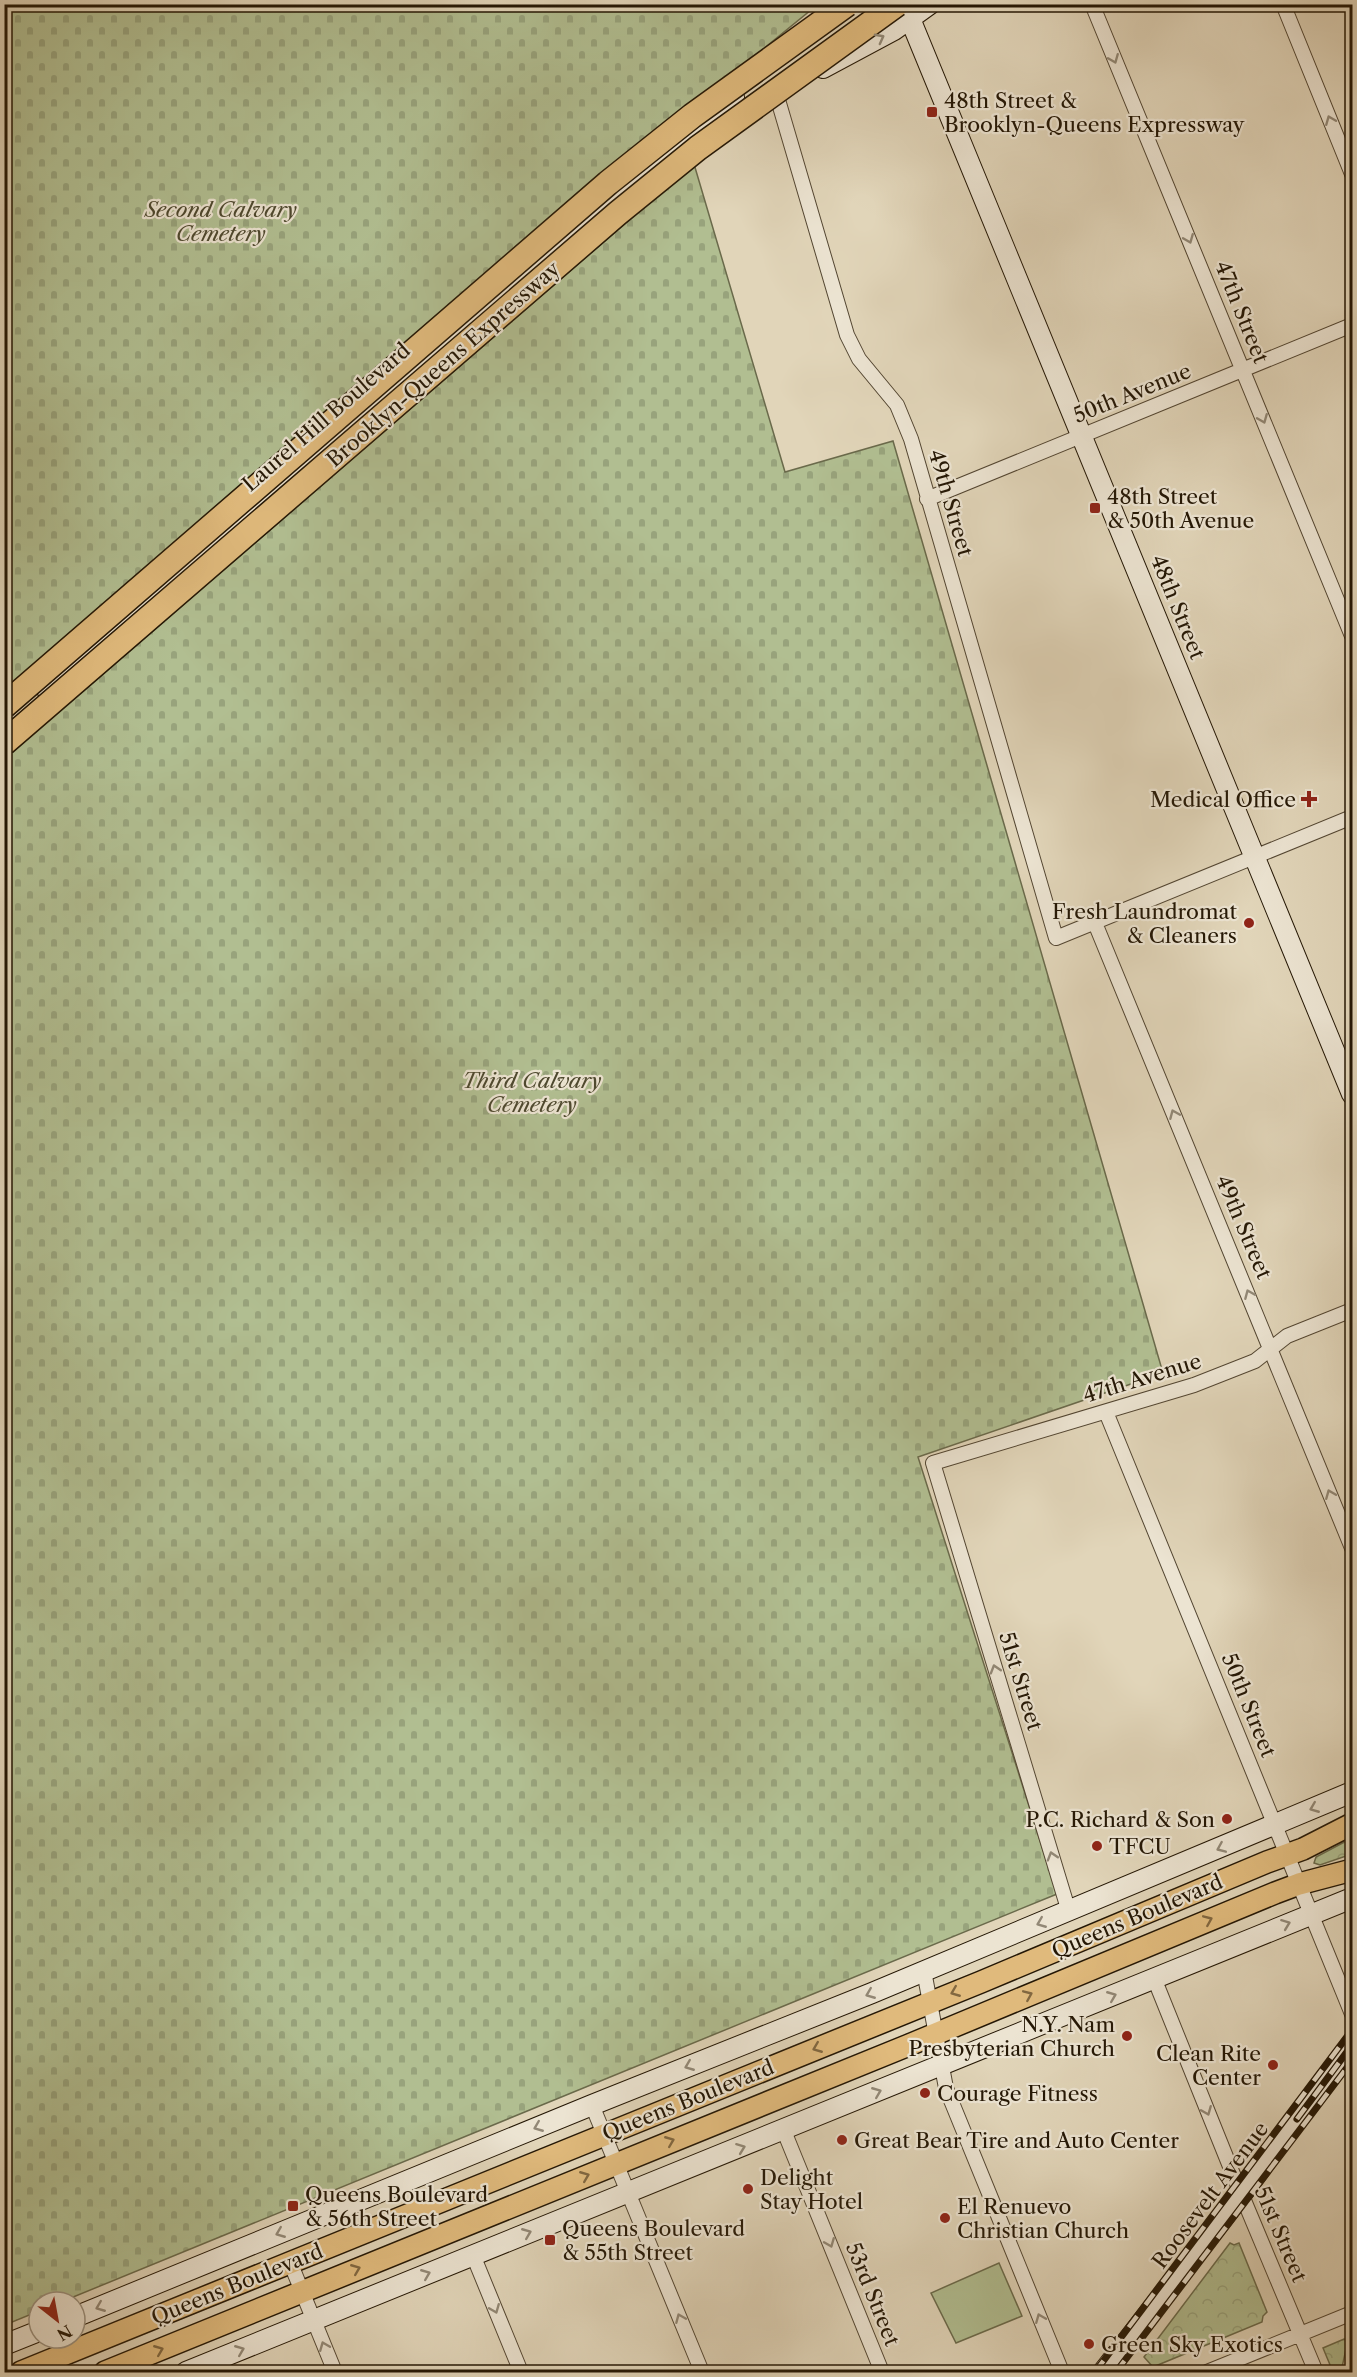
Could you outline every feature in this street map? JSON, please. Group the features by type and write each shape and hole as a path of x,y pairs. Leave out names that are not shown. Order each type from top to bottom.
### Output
{"highway":[{"name":"Brooklyn-Queens Expressway","path":"4,706 609,183 692,116 848,4"},
{"name":"Brooklyn-Queens Expressway","path":"4,743 618,213 698,148 904,9"}],"main road":[{"name":"Queens Boulevard","path":"21,2373 930,2003 1315,1844 1353,1824"},
{"name":"Queens Boulevard","path":"105,2373 1299,1884 1353,1870"}],"street":[{"name":"Laurel Hill Boulevard","path":"4,727 586,223 681,145 834,4"},
{"name":"Brooklyn-Queens Expressway","path":"904,9 930,4"},
{"name":"47th Street","path":"1092,4 1353,636"},
{"path":"1283,4 1353,174"},
{"name":"Laurel Hill Boulevard","path":"681,145 894,30 904,9"},
{"name":"48th Street","path":"904,9 1353,1094"},
{"name":"49th Street","path":"776,93 847,335 859,359 892,397 901,413 1056,938 1095,923 1353,1548"},
{"name":"50th Avenue","path":"927,499 1353,325"},
{"path":"1095,923 1353,817"},
{"name":"47th Avenue","path":"933,1463 1194,1386 1254,1361 1287,1336 1353,1310"},
{"name":"50th Street","path":"1107,1412 1353,2013"},
{"name":"51st Street","path":"933,1463 1069,1912"},
{"name":"Queens Boulevard","path":"87,2312 592,2104 1069,1912 1353,1792"},
{"path":"186,2373 1353,1898"},
{"path":"924,1971 946,2088 1062,2373"},
{"name":"51st Street","path":"1154,1978 1241,2195 1316,2373"},
{"name":"Roosevelt Avenue","path":"1103,2373 1241,2195 1353,2044"},
{"path":"592,2104 702,2373"},
{"name":"53rd Street","path":"784,2131 882,2373"},
{"path":"473,2255 520,2373"},
{"path":"290,2262 335,2373"},
{"path":"1207,2373 1353,2313"},
{"path":"4,2345 27,2336"}],"green space":[{"name":"Second Calvary Cemetery","path":"5,5 817,5 707,95 5,696"},
{"name":"Third Calvary Cemetery","path":"694,164 785,472 893,441 1163,1373 918,1457 1057,1894 87,2291 27,2290 27,2316 5,2325 4,759"},
{"path":"1352,1838 1352,1854 1320,1865 1314,1863 1316,1857"},
{"path":"1230,2243 1234,2245 1239,2243 1267,2312 1262,2322 1153,2367 1144,2357"},
{"path":"999,2263 1022,2316 956,2343 931,2293"},
{"path":"1344,2339 1348,2340 1341,2372 1333,2372 1323,2348"}],"railway":[{"path":"1095,2372 1352,2030"},
{"path":"1297,2119 1352,2045"},
{"path":"1116,2372 1352,2061"}],"place":[{"name":"48th Street & Brooklyn-Queens Expressway","path":"932,112"},
{"name":"48th Street & 50th Avenue","path":"1095,508"},
{"name":"Medical Office","path":"1309,799"},
{"name":"Fresh Laundromat & Cleaners","path":"1249,923"},
{"name":"P.C. Richard & Son","path":"1227,1819"},
{"name":"TFCU","path":"1097,1846"},
{"name":"N.Y. Nam Presbyterian Church","path":"1127,2036"},
{"name":"Clean Rite Center","path":"1273,2065"},
{"name":"Courage Fitness","path":"925,2093"},
{"name":"Great Bear Tire and Auto Center","path":"842,2140"},
{"name":"Delight Stay Hotel","path":"748,2189"},
{"name":"Queens Boulevard & 56th Street","path":"293,2206"},
{"name":"El Renuevo Christian Church","path":"945,2218"},
{"name":"Queens Boulevard & 55th Street","path":"550,2240"},
{"name":"Green Sky Exotics","path":"1089,2344"}]}
